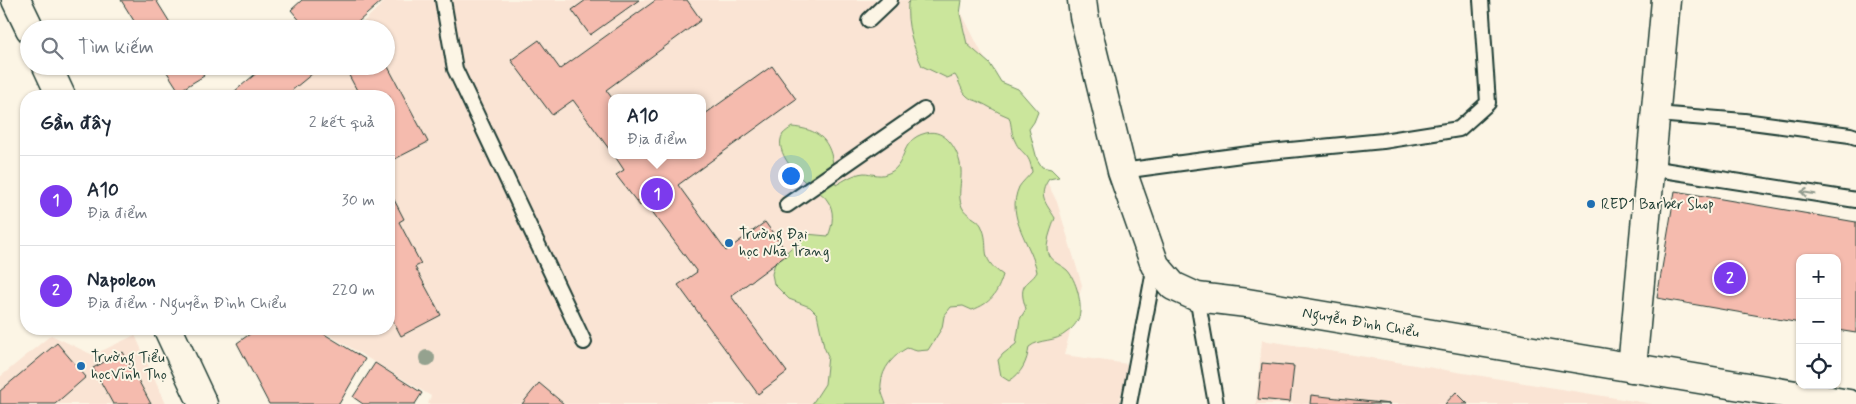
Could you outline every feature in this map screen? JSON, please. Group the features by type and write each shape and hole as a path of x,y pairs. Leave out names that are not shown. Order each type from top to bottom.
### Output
{"street":[{"path":"16,0 26,20"},
{"name":"Nguyễn Đình Chiểu","path":"1082,0 1084,16 1122,171 1155,265 1174,286 1197,297 1247,303 1849,404"},
{"path":"1632,368 1666,0"},
{"path":"51,75 58,90"},
{"path":"171,335 203,404"}],"lane":[{"path":"443,0 455,69 584,342"},
{"path":"869,20 890,0"},
{"path":"1122,171 1249,154 1383,141 1459,129 1488,103 1481,0"},
{"path":"788,205 924,110"},
{"path":"1656,114 1744,121 1856,137"},
{"path":"1650,168 1856,200"},
{"path":"1129,404 1155,265"},
{"path":"1197,297 1216,404"}],"shaded area":[{"name":"Trường Đại học Nha Trang","path":"386,0 955,0 1057,202 1082,285 1064,355 1128,364 1119,404 428,404 431,396 329,335 395,335 395,90 291,90 307,75 395,75 395,20 365,20"},
{"name":"Trường Tiểu họcVĩnh Thọ","path":"51,335 93,355 135,335 166,404 0,404 0,377"},
{"path":"1262,340 1652,404 1256,404"}],"green space":[{"path":"911,0 962,0 960,14 967,44 990,64 1001,82 1018,89 1038,112 1029,129 1037,159 1042,167 1051,169 1059,177 1049,179 1045,185 1043,195 1046,204 1055,218 1047,248 1051,259 1067,270 1073,279 1079,299 1079,317 1072,328 1058,338 1038,342 1029,347 1023,367 1009,381 1001,376 998,360 1016,344 1020,319 1026,309 1023,291 1025,285 1037,272 1017,220 1015,209 1019,187 1032,172 1031,166 1027,157 1017,146 1009,117 968,97 963,92 955,75 947,78 922,66 909,27 908,3"},
{"path":"792,127 813,132 827,144 832,158 836,185 860,174 881,175 893,171 898,166 911,141 917,136 933,132 945,137 954,148 960,162 960,198 962,207 966,213 981,225 987,257 1003,275 996,293 989,301 972,310 963,306 951,307 944,316 942,328 928,350 917,351 907,348 893,358 886,367 881,384 886,404 812,404 825,384 828,356 824,347 817,314 810,307 789,299 774,284 772,274 775,263 806,234 828,236 832,222 832,213 826,198 801,178 784,156 781,149 781,141 783,134"}],"building":[{"path":"121,0 156,0 168,20 133,20"},
{"path":"302,0 383,0 360,20 299,20 291,10"},
{"path":"586,0 639,0 590,35 572,10"},
{"path":"656,0 687,0 701,20 606,90 609,94 608,148 573,100 552,115 511,60 539,40 560,69"},
{"path":"772,66 796,99 678,185 726,251 765,222 788,254 731,296 787,372 758,394 678,285 697,272 645,202 640,206 616,175 624,170 617,159 706,159 706,113"},
{"path":"169,75 204,76 181,90 178,90"},
{"path":"254,75 311,75 292,90 236,90"},
{"path":"349,75 392,75 428,142 395,159 395,90 357,90"},
{"path":"1675,191 1856,222 1856,333 1841,331 1841,254 1796,254 1796,322 1657,298"},
{"path":"395,202 404,219 399,222 421,264 415,267 441,315 401,336 395,324"},
{"path":"248,335 326,335 365,359 339,404 269,404 237,343"},
{"path":"57,343 86,377 55,404 0,404 0,391"},
{"path":"123,352 151,404 113,404 93,368"},
{"path":"375,363 422,393 415,404 363,404 353,397"},
{"path":"1262,363 1294,366 1290,402 1258,399"},
{"path":"539,383 564,404 522,404"},
{"path":"1456,392 1468,404 1445,404"},
{"path":"1311,395 1390,404 1310,404"}],"place":[{"name":"A10","path":"657,194"},
{"name":"RED1 Barber Shop","path":"1591,204"},
{"name":"Trường Đại học Nha Trang","path":"729,243"},
{"name":"Napoleon","path":"1730,278"},
{"name":"Trường Tiểu họcVĩnh Thọ","path":"81,366"}]}
